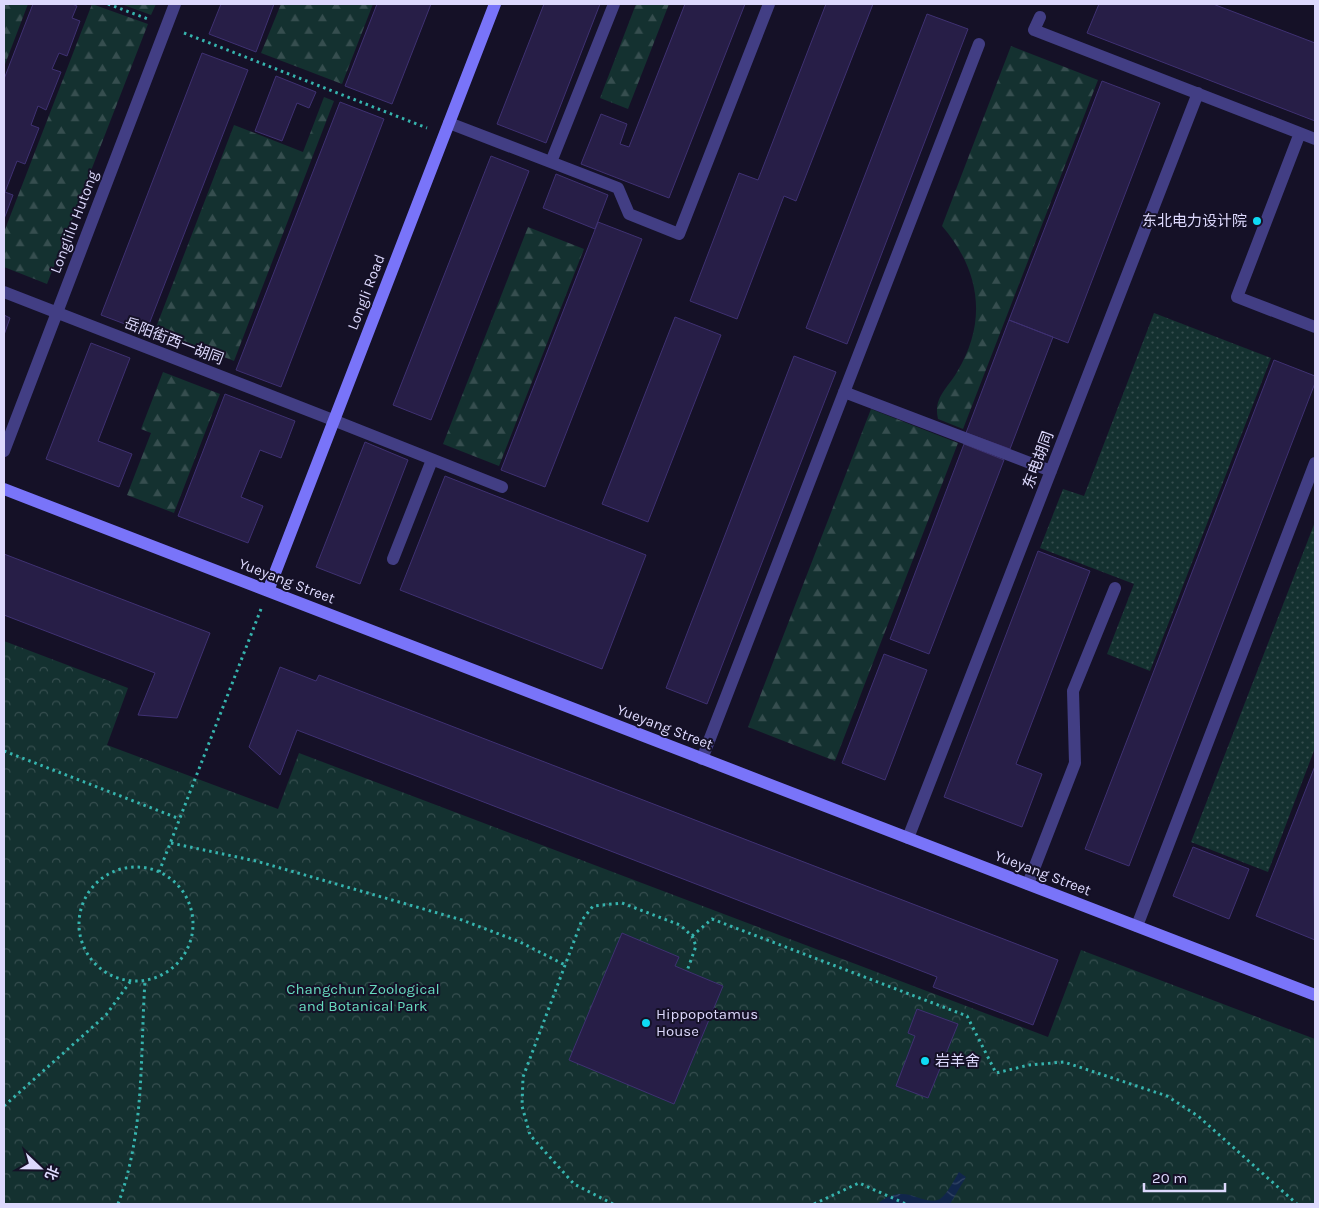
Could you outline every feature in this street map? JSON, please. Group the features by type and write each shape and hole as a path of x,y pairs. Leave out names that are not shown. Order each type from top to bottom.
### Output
{"street":[{"name":"Longlilu Hutong","path":"4,451 175,4"},
{"name":"Longli Road","path":"268,591 495,4"},
{"path":"551,162 614,4"},
{"path":"446,129 551,162 618,188 628,214 679,234 768,4"},
{"path":"1040,17 1034,30 1315,139"},
{"path":"702,759 979,44"},
{"name":"东电胡同","path":"908,838 1198,93"},
{"path":"1300,133 1236,297 1315,327"},
{"name":"岳阳街西一胡同","path":"4,292 502,487"},
{"path":"844,392 1051,471"},
{"path":"393,559 432,460"},
{"path":"1137,926 1315,463"},
{"name":"Yueyang Street","path":"4,489 1315,995"},
{"path":"1028,884 1075,763 1073,692 1115,588"}],"path":[{"path":"108,4 446,129"},
{"path":"159,872 268,591"},
{"path":"4,751 180,819"},
{"path":"170,843 256,861 462,920 520,942 565,965"},
{"path":"130,867 145,867 159,872 172,879 190,902 193,917 190,945 183,958 160,977 146,981 130,982 107,974 90,959 82,945 79,915 84,901 92,888 109,874 130,867"},
{"path":"613,1204 574,1184 530,1135 522,1106 524,1077 582,920 593,906 622,903 680,925 692,936 696,946 687,971"},
{"path":"692,936 712,919 967,1016 996,1073 1029,1065 1064,1062 1167,1096 1198,1116 1298,1204"},
{"path":"118,1204 135,1148 142,1094 141,1036 146,981"},
{"path":"4,1106 106,1015 130,982"},
{"path":"814,1204 860,1183 906,1204"}],"green space":[{"path":"4,4 28,4 4,67"},
{"path":"92,4 148,24 47,284 4,267 4,232"},
{"path":"121,4 156,4 151,15"},
{"path":"281,4 373,4 342,84 261,53"},
{"path":"636,4 669,4 628,109 600,98"},
{"path":"1011,46 1098,80 963,429 938,419 937,405 967,353 976,315 975,296 972,278 965,260 942,226"},
{"path":"324,97 334,101 234,361 155,330 234,125 303,152"},
{"path":"528,227 584,249 499,466 443,444"},
{"path":"1154,313 1271,358 1150,671 1107,654 1134,584 1040,548 1063,489 1084,496"},
{"path":"163,372 220,394 174,513 127,495 151,433 141,429"},
{"path":"871,409 958,443 835,761 748,727"},
{"path":"1315,522 1315,748 1268,872 1191,842"},
{"name":"Changchun Zoological and Botanical Park","path":"4,641 128,688 107,745 278,809 299,753 1048,1037 1081,950 1315,1039 1315,1204 4,1204"}],"water":[{"path":"959,1172 966,1177 950,1204 877,1204 897,1194 905,1194 933,1201 940,1199"}],"building":[{"path":"33,4 72,4 77,6 72,18 80,21 67,56 59,53 52,69 61,72 46,110 38,106 31,125 39,128 25,164 17,161 5,192 13,195 4,219 4,79"},
{"path":"221,4 274,4 256,52 209,34"},
{"path":"377,4 431,4 392,104 345,86"},
{"path":"544,4 600,4 546,143 497,124"},
{"path":"685,4 745,4 669,198 581,164 601,114 627,124 620,144 629,147"},
{"path":"826,4 873,4 796,201 784,196 737,319 690,301 739,173 758,180"},
{"path":"1099,4 1213,4 1315,43 1315,121 1087,33"},
{"path":"927,14 968,29 847,344 806,328"},
{"path":"202,53 248,70 146,332 101,315"},
{"path":"276,76 316,92 309,108 297,103 282,141 255,131"},
{"path":"1102,81 1160,103 1068,343 1009,320"},
{"path":"340,102 384,119 281,387 236,370"},
{"path":"491,156 529,171 431,420 393,405"},
{"path":"556,174 608,195 595,229 543,208"},
{"path":"598,222 642,239 545,487 501,470"},
{"path":"4,315 10,318 4,335"},
{"path":"675,317 721,335 648,522 602,504"},
{"path":"1009,320 1053,337 1010,449 966,433"},
{"path":"91,343 130,358 98,441 132,454 119,487 46,459"},
{"path":"794,356 836,372 707,704 666,688"},
{"path":"1274,360 1315,376 1315,383 1129,866 1085,849"},
{"path":"225,394 295,421 281,458 260,450 241,497 263,506 248,543 178,516"},
{"path":"365,442 408,460 360,584 316,567"},
{"path":"964,444 1004,460 929,654 890,639"},
{"path":"445,476 646,555 602,669 400,590"},
{"path":"1038,551 1090,571 1016,764 1042,774 1022,827 944,797"},
{"path":"4,554 210,633 177,718 138,715 155,673 4,615"},
{"path":"884,654 927,670 885,780 842,763"},
{"path":"280,667 316,681 319,675 1058,960 1033,1025 933,987 937,977 297,730 280,775 249,747"},
{"path":"1315,766 1314,892 1315,940 1256,916"},
{"path":"1193,847 1249,869 1229,919 1173,896"},
{"name":"Hippopotamus House","path":"622,933 679,957 675,966 723,986 674,1104 569,1060"},
{"name":"岩羊舍","path":"917,1009 958,1024 928,1098 896,1086 915,1036 908,1033"}],"place":[{"name":"东北电力设计院","path":"1257,221"},
{"name":"Hippopotamus House","path":"646,1023"},
{"name":"岩羊舍","path":"925,1061"}]}
